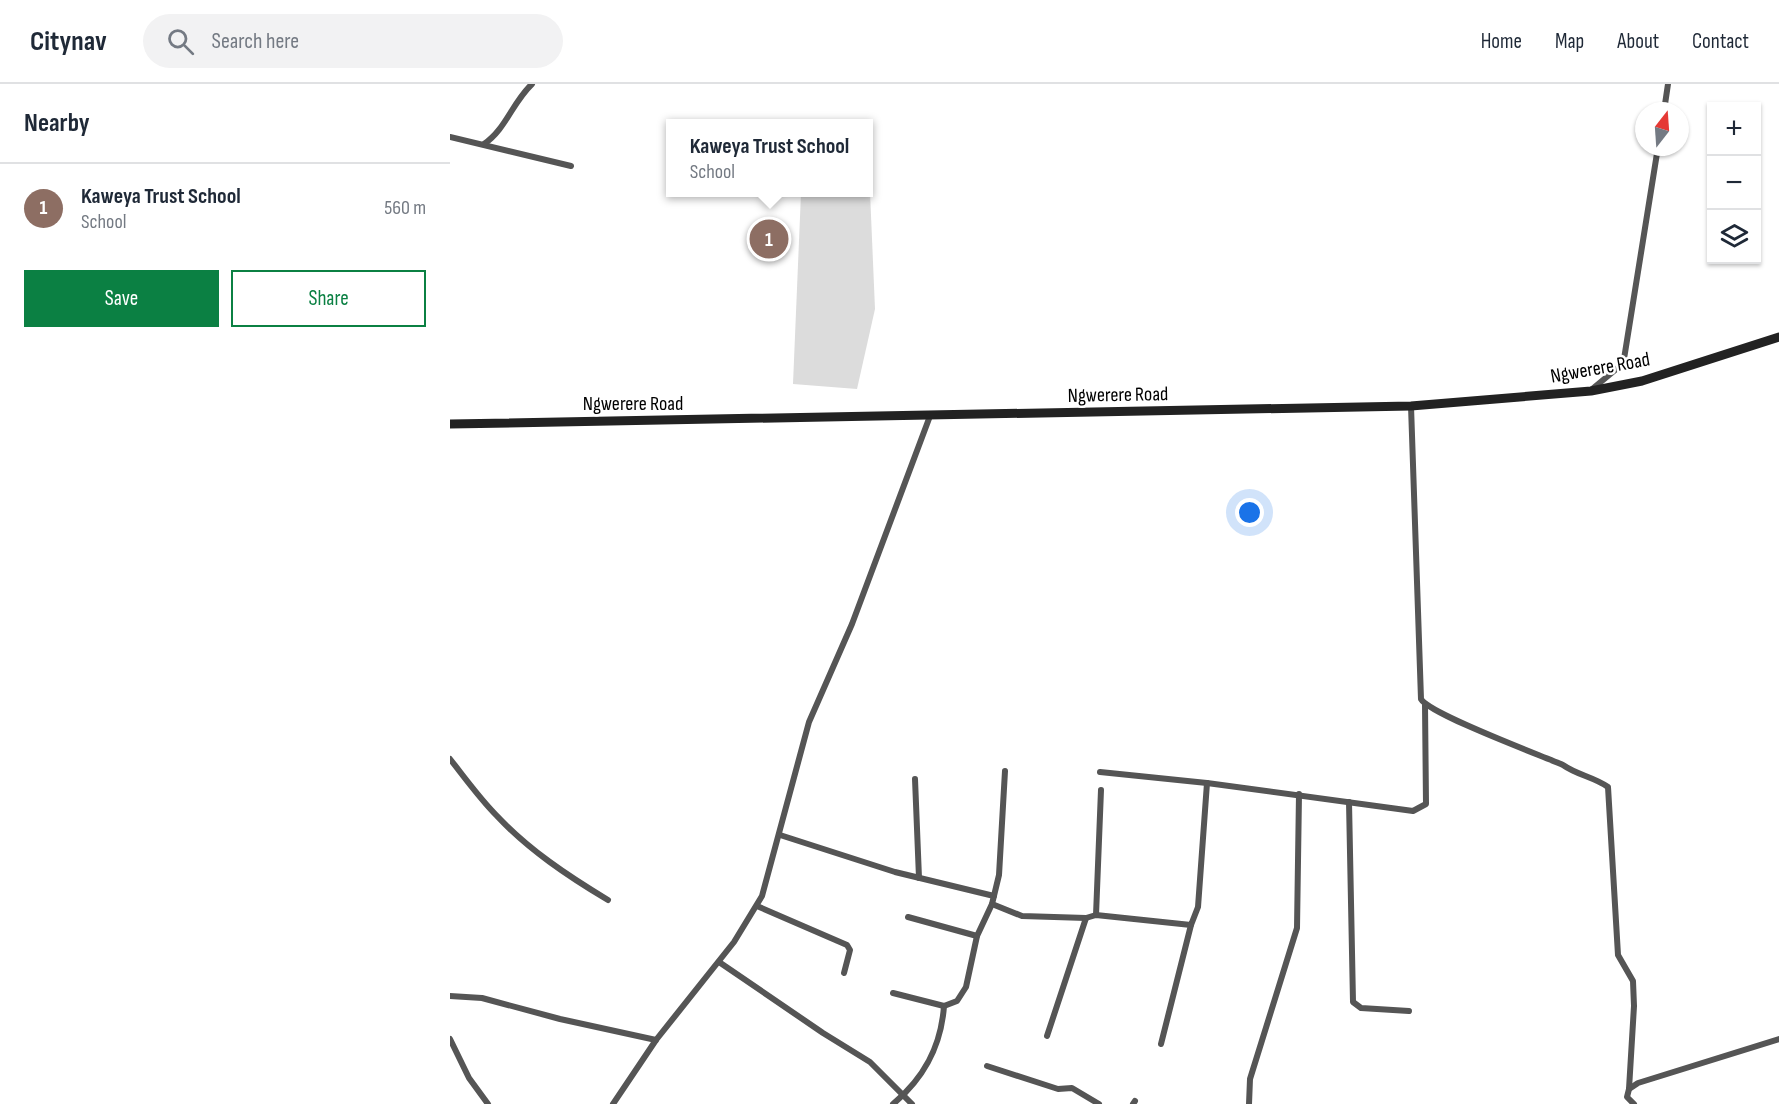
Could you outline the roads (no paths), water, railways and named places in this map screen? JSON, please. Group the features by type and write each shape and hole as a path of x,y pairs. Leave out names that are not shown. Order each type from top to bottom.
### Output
{"main road":[{"name":"Ngwerere Road","path":"450,424 1411,406 1591,391 1642,381 1779,337"}],"street":[{"path":"484,144 496,136 513,104 532,84"},
{"path":"1665,102 1668,84"},
{"path":"450,137 571,166"},
{"path":"1591,391 1620,366 1624,359 1657,156"},
{"path":"1100,772 1299,794 1413,811 1426,804 1425,705 1419,681 1411,406"},
{"path":"613,1104 656,1040 719,962 757,906 780,835 809,722 852,624 930,416"},
{"path":"1425,705 1563,765 1573,772 1596,778 1608,787 1618,956 1633,981 1628,1097 1634,1104"},
{"path":"450,759 495,815 556,867 608,900"},
{"path":"893,993 944,1006 957,1001 966,987 977,936 992,904 999,875 1005,771"},
{"path":"915,779 919,878"},
{"path":"1161,1044 1191,925 1198,907 1197,889 1208,783"},
{"path":"1096,915 1101,790"},
{"path":"1249,1104 1250,1079 1299,918 1299,794"},
{"path":"1349,801 1353,1002 1361,1008 1409,1011"},
{"path":"780,835 919,878 994,896"},
{"path":"992,904 1022,916 1086,918 1096,915 1191,925"},
{"path":"757,906 847,945 850,950 844,973"},
{"path":"908,917 977,936"},
{"path":"1047,1036 1086,918"},
{"path":"719,962 870,1062 912,1104"},
{"path":"450,996 482,998 560,1019 656,1040"},
{"path":"893,1104 904,1094 930,1061 941,1030 944,1006"},
{"path":"450,1039 469,1078 488,1104"},
{"path":"1629,1089 1638,1083 1779,1039"},
{"path":"987,1066 1058,1089 1072,1088 1099,1104"}],"place":[{"name":"Kaweya Trust School","path":"769,239"}]}
